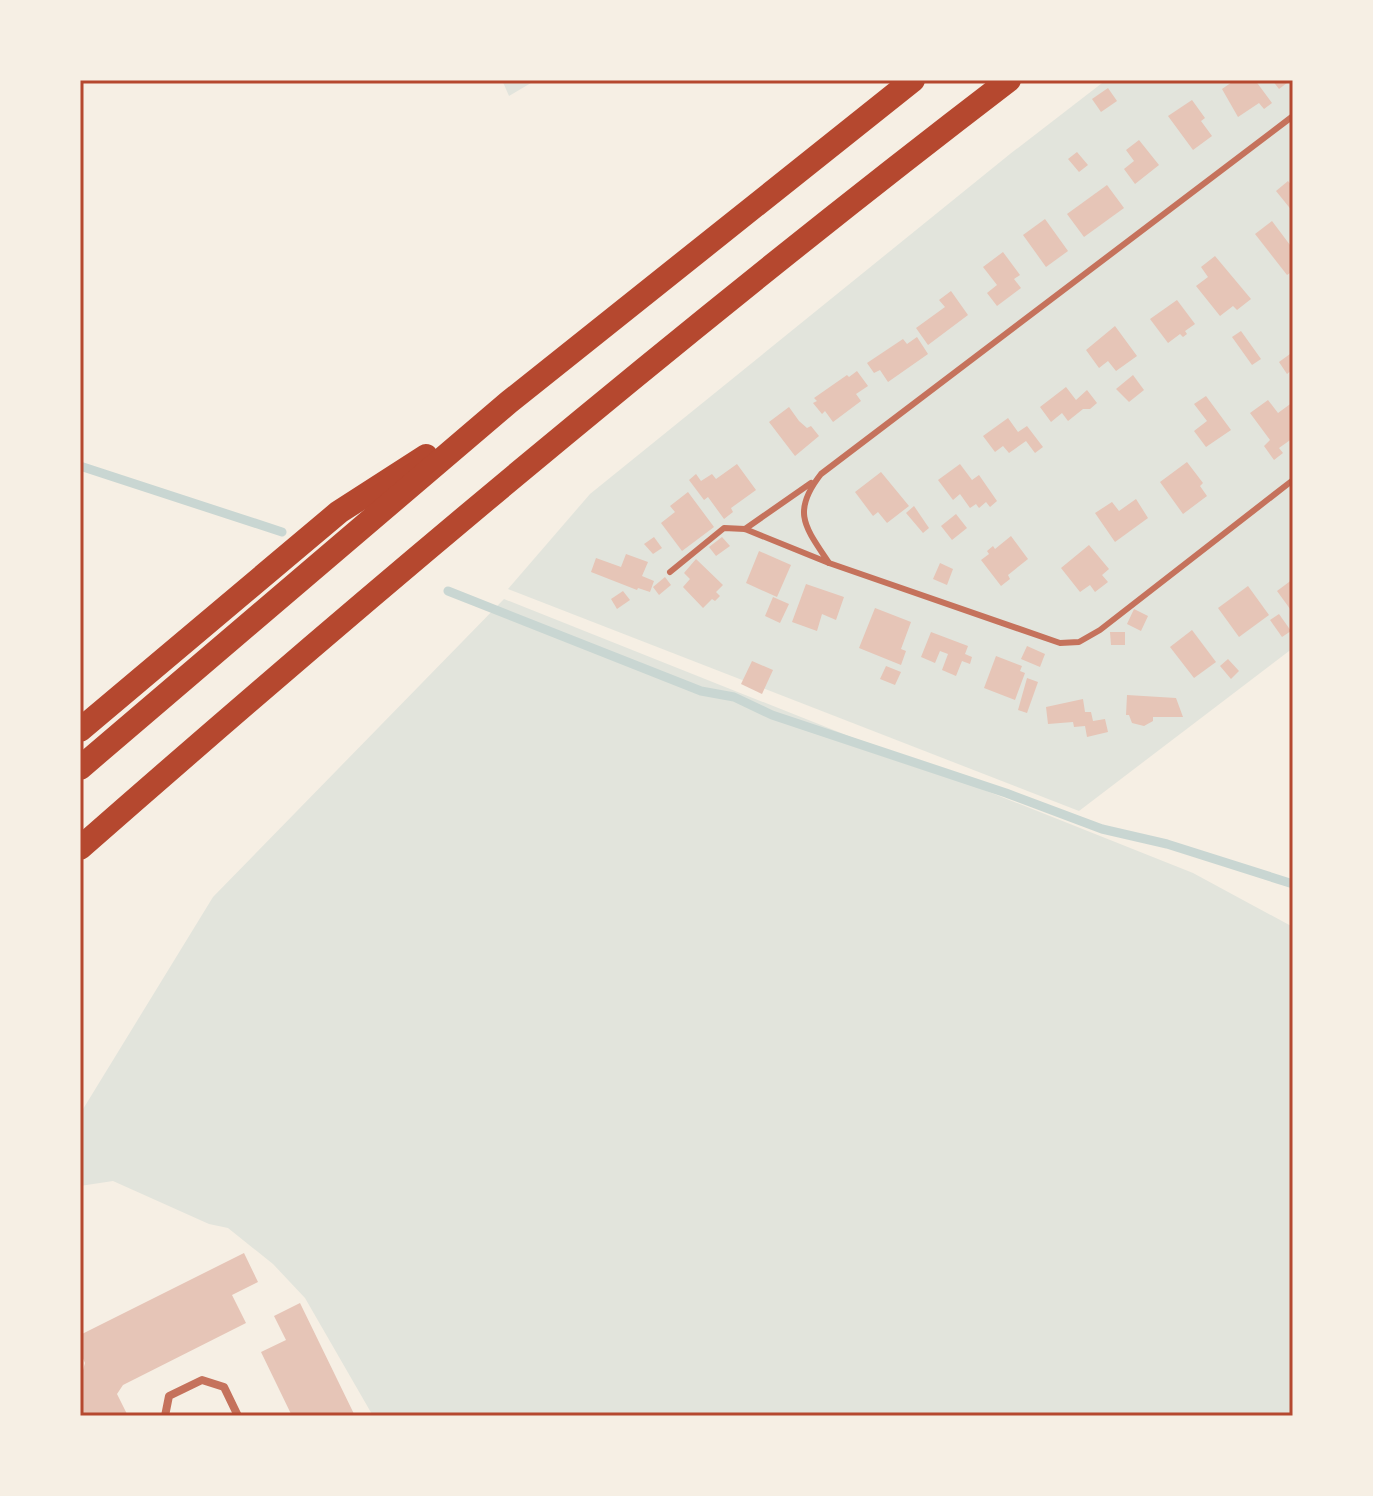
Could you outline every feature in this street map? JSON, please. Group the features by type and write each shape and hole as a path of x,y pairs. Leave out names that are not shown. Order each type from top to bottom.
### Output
{"highway":[{"path":"80,768 509,402 913,80"},
{"path":"80,848 285,668 575,424 851,201 1009,80"},
{"path":"80,730 339,512 509,402"}],"street":[{"path":"165,1416 169,1396 202,1380 224,1387 238,1416"}],"lane":[{"path":"745,529 817,479 962,365 1293,116"},
{"path":"817,479 807,493 802,516 829,563"},
{"path":"670,572 724,528 745,529 829,563 1060,643 1079,642 1100,630 1293,480"}],"shaded area":[{"path":"502,80 536,80 509,96"},
{"path":"1106,80 1293,80 1293,648 1079,811 508,589 590,494"},
{"path":"504,599 1193,873 1293,927 1293,1416 373,1416 305,1298 273,1264 228,1228 209,1224 113,1181 80,1186 80,1114 213,897"}],"building":[{"path":"1235,80 1255,80 1272,103 1264,109 1259,103 1238,117 1222,89"},
{"path":"1272,80 1291,80 1279,89"},
{"path":"1108,88 1117,101 1101,112 1092,99"},
{"path":"1192,100 1205,118 1201,121 1212,136 1193,150 1168,116"},
{"path":"1139,140 1159,165 1135,184 1124,169 1134,161 1126,150"},
{"path":"1077,152 1088,165 1079,172 1068,159"},
{"path":"1288,181 1293,187 1293,212 1276,191"},
{"path":"1107,185 1124,208 1084,237 1067,214"},
{"path":"1045,219 1068,251 1046,267 1023,235"},
{"path":"1272,221 1293,249 1293,271 1287,275 1255,234"},
{"path":"1003,252 1020,275 1014,279 1021,288 997,306 987,293 997,285 983,267"},
{"path":"1215,256 1251,299 1237,310 1233,306 1220,316 1196,286 1208,277 1201,267"},
{"path":"951,291 968,315 928,345 916,328 945,307 939,300"},
{"path":"1177,300 1195,324 1185,331 1187,334 1183,337 1180,334 1168,343 1150,319"},
{"path":"1115,326 1137,356 1116,371 1108,361 1099,368 1086,350"},
{"path":"1241,331 1261,359 1252,365 1232,337"},
{"path":"917,337 928,354 888,382 880,370 874,373 867,363 903,339 907,344"},
{"path":"1290,354 1293,369 1287,374 1279,362"},
{"path":"857,371 868,386 856,394 861,401 833,422 825,411 822,414 813,403 817,401 814,398"},
{"path":"1133,375 1144,390 1129,402 1116,389"},
{"path":"1066,387 1076,400 1087,390 1097,403 1068,421 1062,413 1051,422 1040,407"},
{"path":"1206,396 1231,430 1206,447 1194,431 1207,421 1194,404"},
{"path":"1268,400 1278,413 1293,402 1293,438 1279,448 1283,453 1274,460 1264,446 1270,440 1250,413"},
{"path":"789,407 799,421 807,428 811,426 819,436 795,456 769,422"},
{"path":"1008,418 1018,432 1027,426 1043,447 1035,453 1026,441 1009,453 1003,446 995,452 983,436"},
{"path":"1187,462 1203,483 1200,486 1207,496 1183,514 1160,482"},
{"path":"737,464 756,490 731,508 733,512 724,519 708,497 704,500 689,480 696,474 701,481 712,474 716,479"},
{"path":"960,464 972,480 979,475 997,501 990,507 986,502 979,508 976,504 970,508 960,494 953,500 938,480"},
{"path":"881,472 909,506 887,523 878,512 873,516 855,492"},
{"path":"688,492 714,527 682,551 661,523 675,512 670,506"},
{"path":"1136,499 1148,518 1115,542 1095,513 1112,502 1119,511"},
{"path":"914,506 929,528 923,533 906,513"},
{"path":"956,514 967,528 952,540 941,526"},
{"path":"1011,536 1028,559 1008,575 1010,579 1001,586 981,560 993,546 995,549"},
{"path":"654,537 662,548 653,554 644,544"},
{"path":"722,537 730,546 716,556 709,547"},
{"path":"1089,545 1109,569 1102,575 1108,582 1095,592 1090,585 1080,592 1061,568"},
{"path":"759,551 791,565 777,597 746,583"},
{"path":"626,554 648,562 642,576 654,581 650,592 591,572 596,558 621,567"},
{"path":"696,559 723,585 716,592 720,596 703,608 683,587 690,579 684,573"},
{"path":"940,563 953,569 947,585 933,579"},
{"path":"665,577 671,585 659,595 653,587"},
{"path":"1293,579 1293,613 1277,591"},
{"path":"806,584 844,597 836,620 822,614 817,631 792,622"},
{"path":"1248,586 1269,615 1239,637 1218,608"},
{"path":"623,591 630,600 617,609 611,599"},
{"path":"773,597 789,604 780,623 765,616"},
{"path":"875,608 911,622 901,649 906,651 901,665 859,648"},
{"path":"1134,609 1148,616 1141,631 1127,624"},
{"path":"1279,614 1291,631 1282,637 1270,620"},
{"path":"1192,630 1216,662 1194,678 1170,647"},
{"path":"931,632 968,646 965,654 972,657 970,664 962,661 956,676 942,670 948,654 940,651 935,663 921,657"},
{"path":"1110,632 1125,632 1125,645 1111,645"},
{"path":"1027,646 1045,654 1040,667 1021,659"},
{"path":"996,656 1022,666 1020,671 1025,673 1015,700 984,688"},
{"path":"1228,659 1239,671 1231,679 1220,666"},
{"path":"752,661 773,670 762,694 741,684"},
{"path":"886,666 901,672 895,685 880,679"},
{"path":"1027,678 1038,682 1027,713 1018,710"},
{"path":"1127,695 1176,698 1183,717 1153,717 1153,721 1144,726 1132,723 1126,715"},
{"path":"1083,699 1085,712 1091,712 1093,721 1105,719 1108,732 1087,737 1085,726 1074,727 1073,722 1048,724 1046,707"},
{"path":"244,1253 258,1282 232,1295 246,1323 123,1385 117,1394 128,1416 80,1416 80,1381 85,1363 80,1352 80,1335"},
{"path":"300,1303 355,1416 292,1416 261,1352 286,1340 274,1316"}],"waterway":[{"path":"80,466 282,532"},
{"path":"448,591 701,691 734,697 772,715 1006,793 1102,829 1167,844 1293,884"}]}
